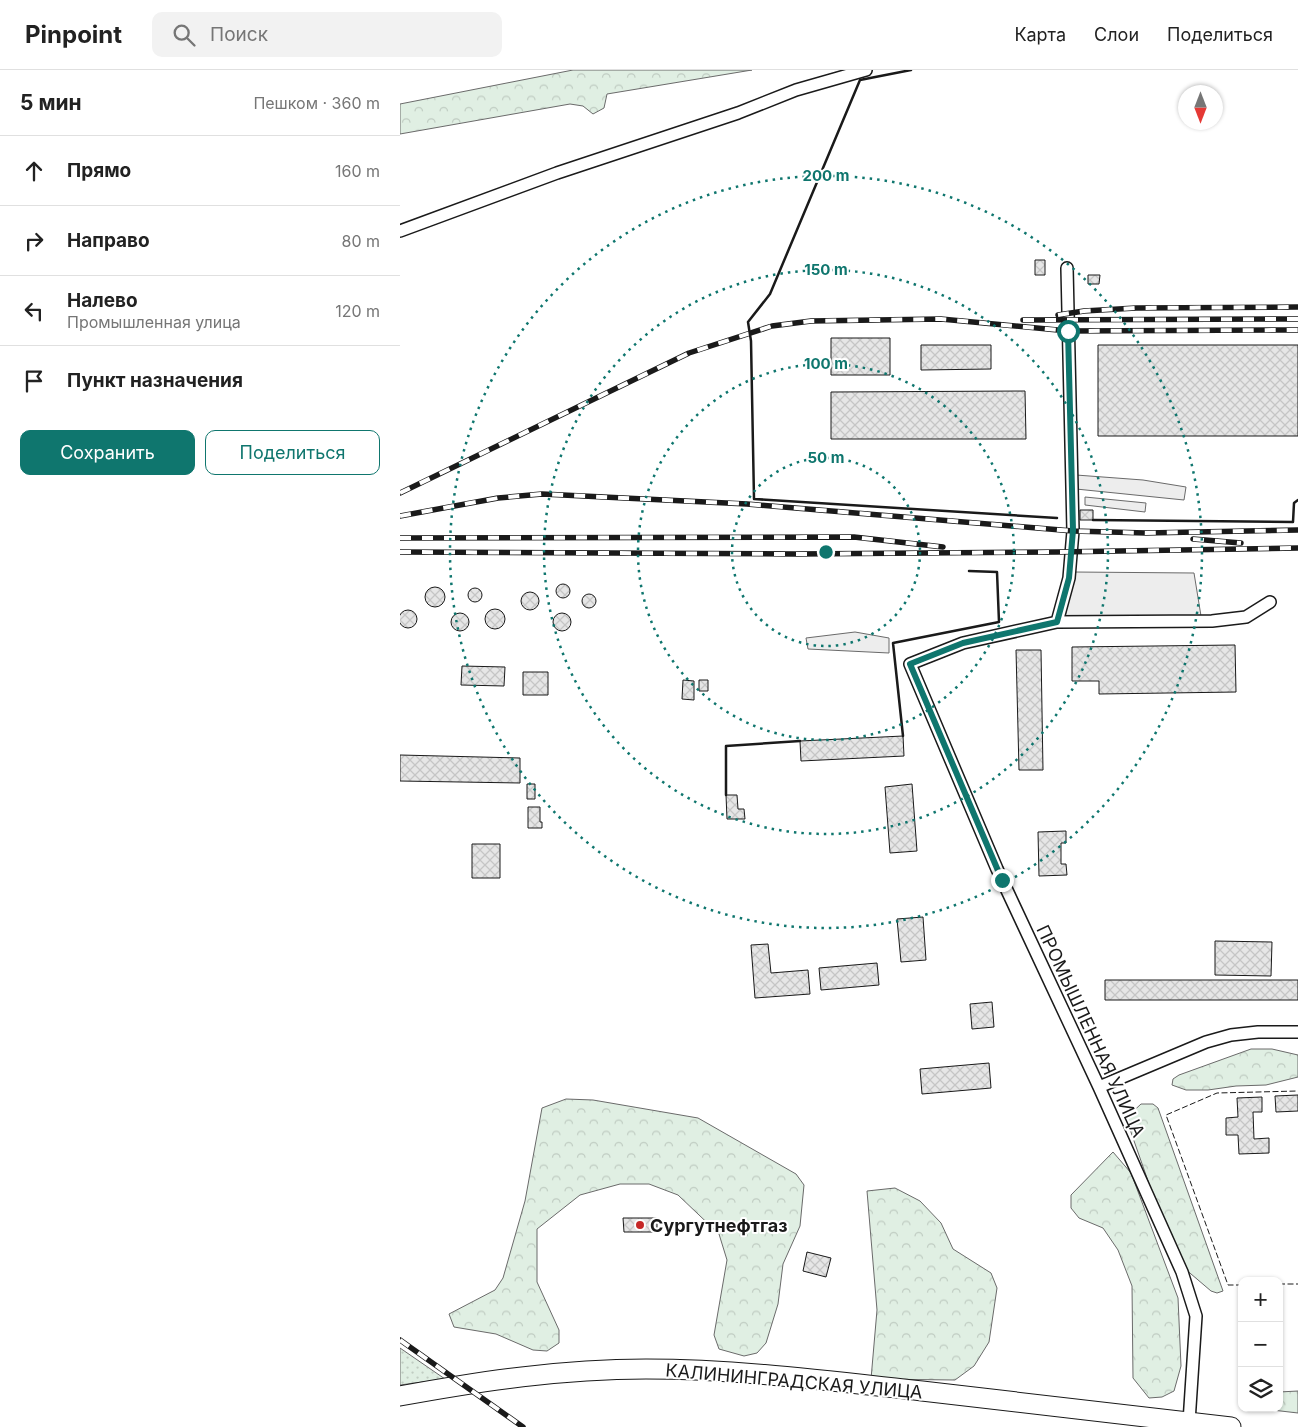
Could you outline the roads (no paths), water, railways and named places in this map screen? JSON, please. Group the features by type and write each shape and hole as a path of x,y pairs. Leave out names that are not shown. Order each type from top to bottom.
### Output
{"highway":[{"name":"КАЛИНИНГРАДСКАЯ УЛИЦА","path":"400,1396 508,1378 568,1372 645,1369 711,1370 863,1384 1231,1427"}],"street":[{"path":"400,231 557,173 738,113 796,90 866,70"},
{"path":"1067,268 1073,530 1069,578 1057,622 1212,621 1246,617 1270,602"},
{"name":"ПРОМЫШЛЕННАЯ УЛИЦА","path":"1057,622 963,643 910,664 997,869 1099,1087 1182,1272 1196,1316 1189,1422"},
{"path":"1099,1087 1206,1042 1231,1035 1258,1032 1298,1032"}],"railway":[{"path":"1058,315 1084,311 1136,308 1298,307"},
{"path":"400,493 689,353 772,326 811,321 941,319 1068,331 1298,330"},
{"path":"1023,320 1298,319"},
{"path":"400,516 498,498 542,494 747,504 1073,531 1146,533 1298,530"},
{"path":"400,538 854,537 943,547"},
{"path":"1193,539 1241,543"},
{"path":"400,552 796,554 1298,548"},
{"path":"400,1340 523,1427"}],"place":[{"name":"Сургутнефтгаз","path":"640,1225"}]}
